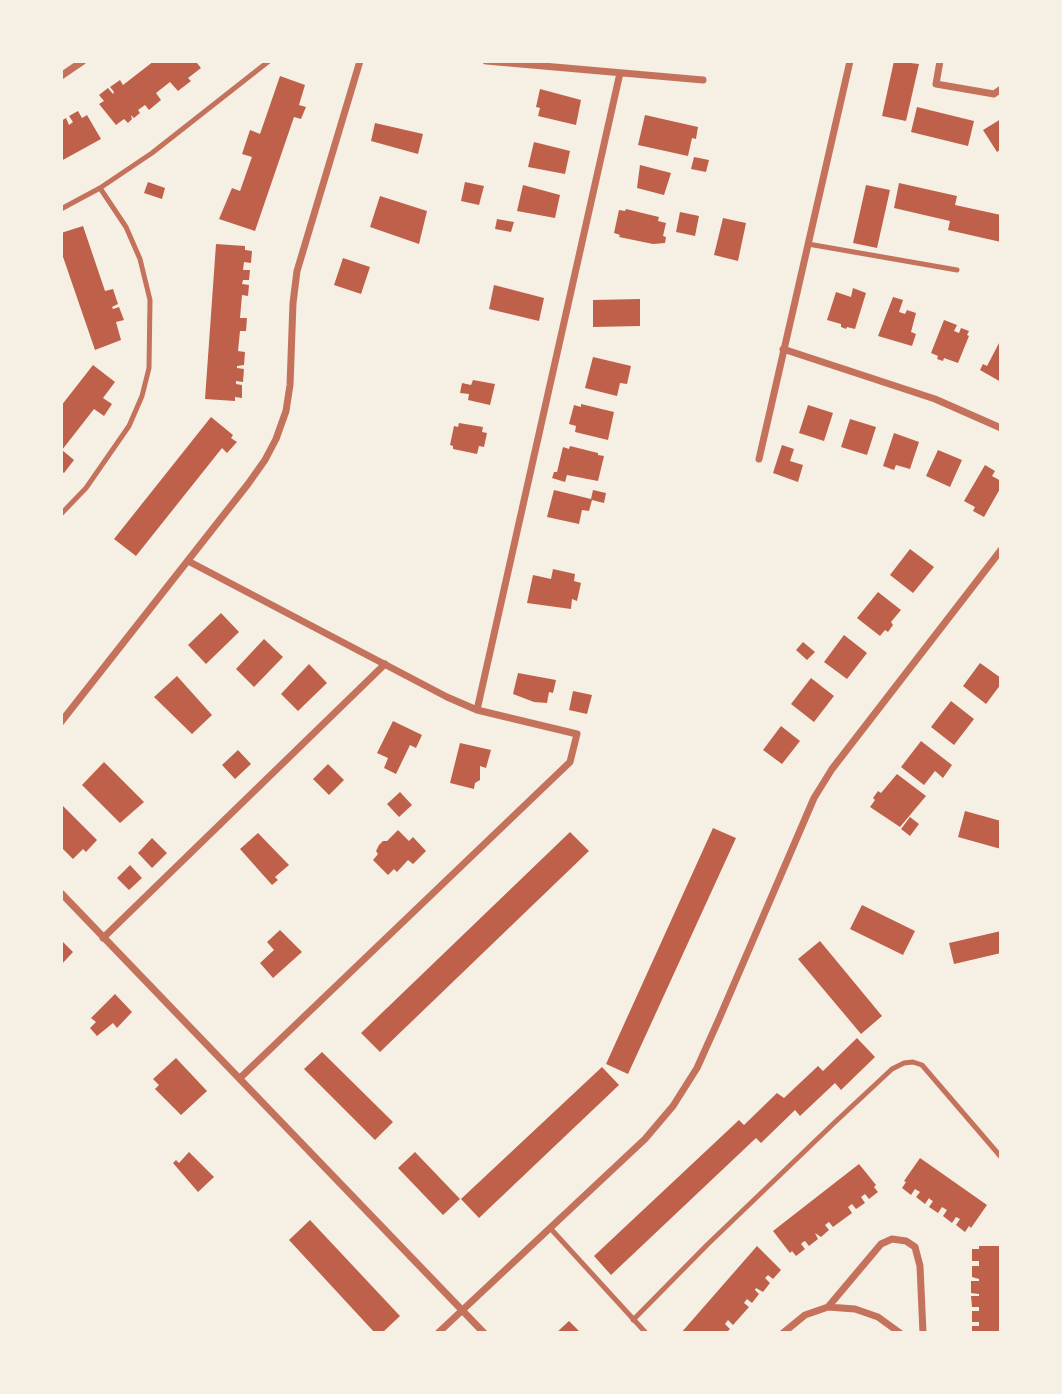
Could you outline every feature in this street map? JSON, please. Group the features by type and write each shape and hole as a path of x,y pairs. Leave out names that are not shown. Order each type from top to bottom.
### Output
{"street":[{"path":"61,76 83,61"},
{"path":"61,722 248,484 276,439 286,411 290,385 297,271 360,61"},
{"path":"486,61 703,80"},
{"path":"759,459 850,61"},
{"path":"940,61 936,84 993,94 1001,89"},
{"path":"477,710 621,73"},
{"path":"783,349 935,399 1001,428"},
{"path":"438,1333 645,1139 673,1105 697,1068 814,798 832,769 1001,550"},
{"path":"188,561 477,710 577,734 570,762 240,1078"},
{"path":"103,938 385,664"},
{"path":"61,894 484,1333"},
{"path":"828,1307 881,1244 892,1239 906,1241 915,1247 920,1266 923,1333"},
{"path":"783,1333 805,1315 828,1307 855,1309 878,1317 900,1333"}],"lane":[{"path":"61,209 100,188 152,153 269,61"},
{"path":"61,514 86,488 129,426 142,396 149,368 150,300 140,259 126,228 100,188"},
{"path":"808,244 957,270"},
{"path":"633,1320 823,1133 892,1069 904,1063 922,1065 1001,1157"},
{"path":"551,1229 646,1333"}],"building":[{"path":"154,61 200,61 197,63 201,68 188,78 191,81 178,91 170,82 156,93 161,100 149,110 145,105 138,110 140,113 134,118 131,115 132,119 128,123 124,119 116,125 99,104 104,101 99,95 108,88 113,94 110,87 120,80 123,85"},
{"path":"894,61 919,64 906,121 882,116"},
{"path":"280,76 305,85 299,105 306,107 301,119 294,117 255,231 219,219 232,188 240,191 252,157 242,154 250,130 260,134"},
{"path":"540,89 581,100 576,125 538,116 540,108 536,107"},
{"path":"917,107 974,121 968,146 911,132"},
{"path":"78,111 82,118 87,115 101,139 61,161 61,121 66,118 69,125 73,122 69,116"},
{"path":"645,115 698,127 688,156 638,145"},
{"path":"1001,119 1001,149 997,152 983,130"},
{"path":"375,123 423,134 418,154 371,141"},
{"path":"534,142 570,151 565,174 528,167"},
{"path":"694,157 709,160 706,172 691,169"},
{"path":"640,165 671,173 664,195 637,188"},
{"path":"148,182 165,188 162,199 144,193"},
{"path":"465,182 484,186 479,205 461,201"},
{"path":"899,183 957,196 955,205 1001,215 1001,242 948,230 950,221 894,208"},
{"path":"523,185 560,195 555,218 517,211"},
{"path":"866,185 890,190 877,248 853,243"},
{"path":"380,196 427,211 419,244 370,227"},
{"path":"626,209 659,217 658,221 666,223 663,236 666,237 665,243 653,244 619,237 620,235 614,233 619,210"},
{"path":"680,212 699,216 695,236 676,232"},
{"path":"723,218 746,223 738,261 714,255"},
{"path":"497,219 514,222 511,232 495,229"},
{"path":"83,226 105,291 113,289 118,304 112,307 119,307 124,320 116,322 121,340 95,350 61,251 61,233"},
{"path":"216,244 245,246 245,250 252,251 251,263 244,262 243,270 250,270 249,280 243,280 242,284 249,285 248,296 242,295 240,318 247,318 246,331 240,331 238,351 245,352 244,365 237,366 244,369 243,382 236,381 236,384 242,385 242,398 235,397 235,401 205,399"},
{"path":"343,258 370,267 361,294 334,285"},
{"path":"494,285 544,298 539,321 489,309"},
{"path":"853,288 866,293 855,329 846,329 841,327 841,324 827,320 836,292 851,297"},
{"path":"893,297 903,300 899,312 905,314 907,310 916,313 911,332 916,334 912,346 878,336"},
{"path":"640,299 640,326 593,327 593,300"},
{"path":"944,320 957,325 954,331 959,333 961,328 969,331 958,363 944,358 943,361 937,359 938,356 931,353"},
{"path":"999,343 1001,382 980,370 983,364 987,366"},
{"path":"593,357 631,366 627,384 620,383 617,396 585,388"},
{"path":"93,365 115,382 103,398 112,404 104,416 94,409 62,450 74,460 64,473 61,471 61,406"},
{"path":"473,380 495,384 490,405 468,400 469,394 460,393 462,383 471,385"},
{"path":"581,404 614,412 608,440 575,432 576,426 569,424 574,405 581,407"},
{"path":"808,405 833,413 824,441 799,433"},
{"path":"211,417 233,435 231,438 237,442 227,453 222,448 136,556 114,539"},
{"path":"850,419 876,427 867,455 841,447"},
{"path":"459,423 483,427 482,432 487,433 484,447 479,446 477,454 453,449 450,445 454,426 458,427"},
{"path":"894,433 919,442 910,469 896,465 894,470 883,466"},
{"path":"782,445 794,449 790,461 803,465 798,482 773,473"},
{"path":"570,446 604,456 598,481 567,475 565,482 552,478 554,472 557,472 563,447 569,449"},
{"path":"938,450 962,460 950,487 926,476"},
{"path":"985,465 995,471 992,476 1001,481 1001,487 984,517 973,511 975,507 964,501"},
{"path":"554,490 591,499 593,490 606,493 604,503 592,500 589,511 582,510 579,524 547,517"},
{"path":"910,549 934,567 913,593 890,575"},
{"path":"553,569 575,574 574,581 581,583 577,601 572,599 571,609 527,603 533,575 551,579"},
{"path":"878,592 901,610 891,622 893,625 888,632 885,630 880,636 857,618"},
{"path":"221,613 239,632 206,664 188,645"},
{"path":"844,635 867,653 847,679 824,662"},
{"path":"264,639 283,657 254,687 236,669"},
{"path":"803,642 815,652 807,660 796,650"},
{"path":"980,663 1001,678 1001,684 986,704 963,686"},
{"path":"309,664 327,683 298,711 281,694"},
{"path":"518,673 556,680 553,693 549,692 547,703 534,702 513,694"},
{"path":"177,676 212,715 192,734 154,697"},
{"path":"811,678 834,696 814,722 791,704"},
{"path":"573,691 592,695 587,714 569,710"},
{"path":"951,701 974,719 954,745 931,727"},
{"path":"393,721 422,735 416,748 410,745 396,774 384,768 388,758 377,753"},
{"path":"781,726 800,741 782,764 763,750"},
{"path":"921,741 952,765 943,778 935,771 924,785 901,767"},
{"path":"460,743 491,750 486,768 480,766 480,780 475,783 474,789 450,783"},
{"path":"238,750 251,764 235,779 222,765"},
{"path":"104,762 144,802 120,823 82,785"},
{"path":"328,764 344,780 329,795 313,779"},
{"path":"897,774 926,796 900,827 870,807 878,791 881,793"},
{"path":"400,792 412,805 399,817 387,804"},
{"path":"61,804 97,840 86,852 83,849 73,859 61,847"},
{"path":"965,811 1001,821 1001,849 958,837"},
{"path":"910,817 919,824 910,836 901,829"},
{"path":"713,828 736,838 628,1074 606,1064"},
{"path":"398,830 409,841 413,837 426,851 413,864 408,860 397,872 394,869 388,875 373,860 378,854 376,851 379,845"},
{"path":"570,832 589,851 380,1052 361,1033"},
{"path":"258,833 289,865 275,877 278,880 272,885 240,849"},
{"path":"152,838 167,853 152,868 138,853"},
{"path":"130,865 142,878 129,890 117,878"},
{"path":"862,905 915,931 903,955 850,929"},
{"path":"280,930 302,952 273,978 260,963 274,950 267,942"},
{"path":"1001,931 1001,953 954,964 949,943"},
{"path":"61,940 73,952 61,965"},
{"path":"820,941 882,1016 861,1034 798,959"},
{"path":"115,994 132,1012 117,1028 113,1023 97,1036 90,1028 96,1022 91,1018"},
{"path":"857,1038 875,1057 841,1090 835,1083 800,1116 795,1110 761,1143 756,1138 611,1275 594,1256 739,1120 744,1125 777,1093 784,1098 818,1066 823,1071"},
{"path":"322,1052 393,1122 375,1140 304,1069"},
{"path":"176,1058 207,1091 181,1115 155,1089 159,1085 153,1079"},
{"path":"602,1067 619,1085 479,1218 461,1199"},
{"path":"189,1152 214,1177 198,1192 173,1163 176,1160 179,1163"},
{"path":"415,1152 460,1199 443,1215 398,1168"},
{"path":"920,1158 987,1205 971,1228 969,1226 965,1232 956,1225 960,1219 956,1217 952,1223 943,1216 947,1210 942,1207 938,1213 929,1207 933,1201 929,1198 925,1204 916,1197 920,1192 915,1189 911,1195 902,1188"},
{"path":"859,1164 876,1185 874,1187 878,1192 869,1199 865,1194 861,1197 865,1203 856,1209 852,1204 848,1207 852,1213 833,1227 829,1222 825,1225 829,1230 821,1237 815,1233 818,1239 809,1246 803,1242 801,1244 805,1249 796,1256 792,1251 790,1253 773,1231"},
{"path":"310,1220 400,1316 382,1333 375,1333 289,1240"},
{"path":"757,1246 781,1270 773,1279 768,1275 765,1278 770,1283 763,1292 756,1288 759,1294 752,1303 747,1299 744,1303 749,1307 733,1325 728,1320 725,1324 730,1329 726,1333 681,1333"},
{"path":"979,1246 1001,1246 1001,1333 972,1333 972,1326 979,1326 979,1322 972,1322 972,1311 979,1311 979,1307 972,1307 971,1296 979,1294 971,1293 971,1281 979,1279 972,1277 972,1266 979,1266 979,1261 972,1261 972,1249 979,1249"},
{"path":"569,1321 581,1333 556,1333"}]}
